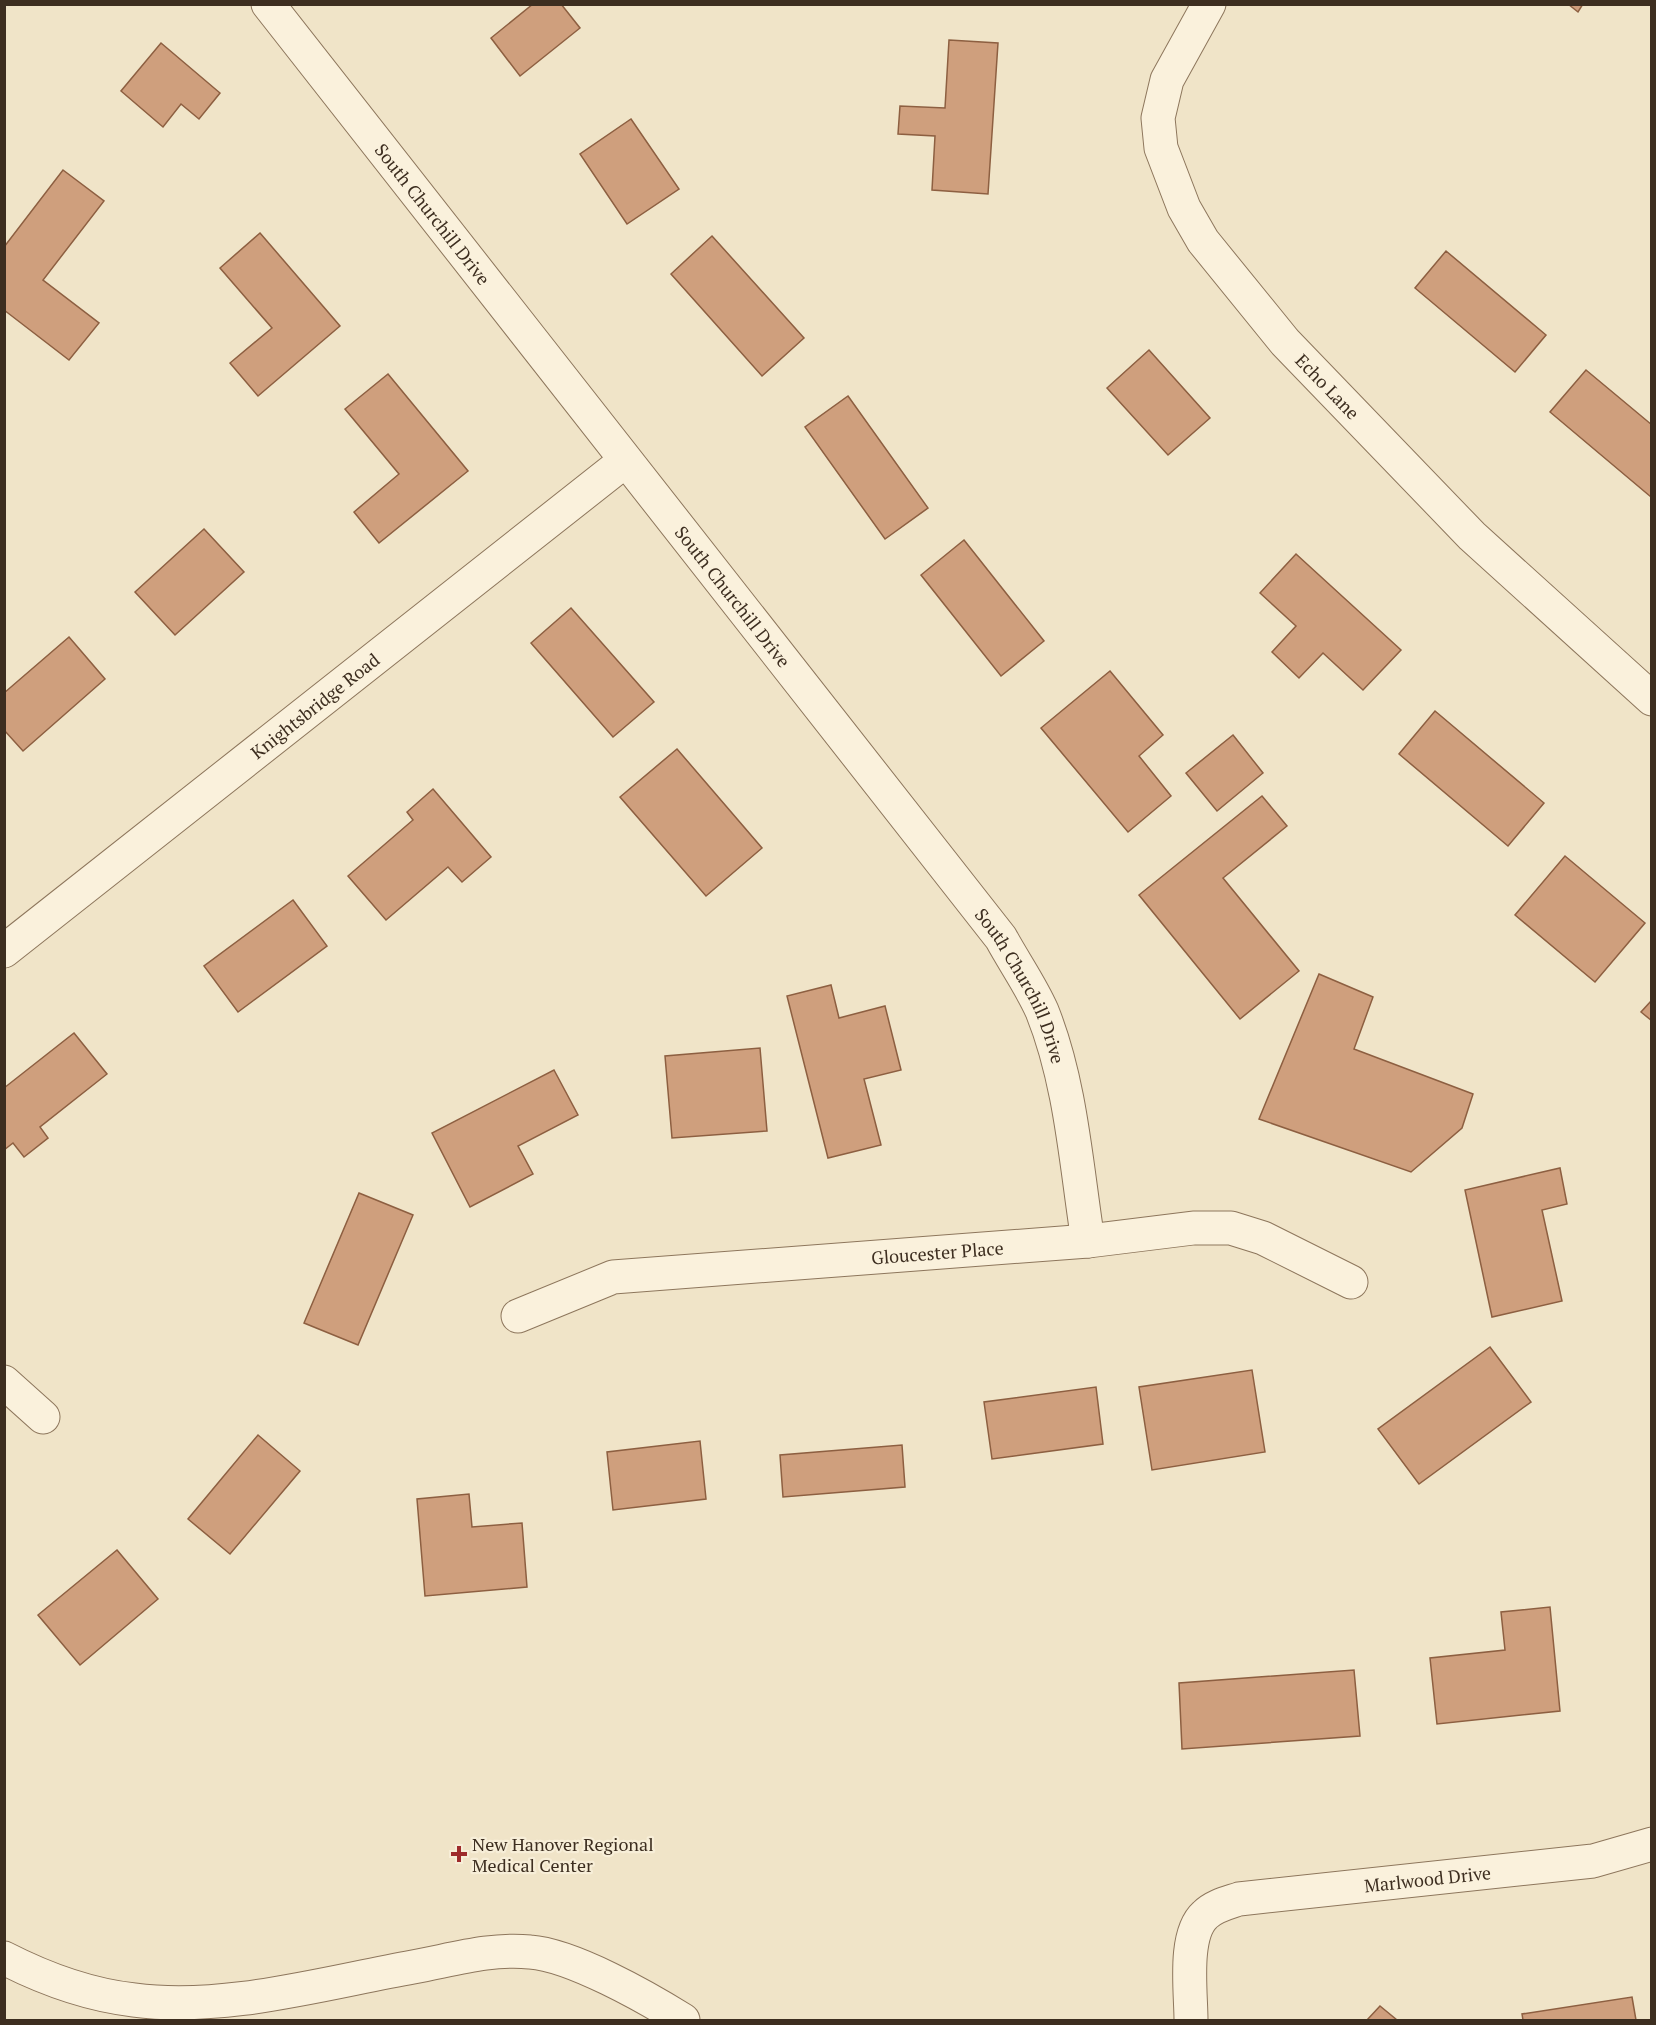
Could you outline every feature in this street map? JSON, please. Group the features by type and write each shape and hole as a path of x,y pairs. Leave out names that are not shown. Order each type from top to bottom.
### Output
{"street":[{"name":"South Churchill Drive","path":"268,4 1001,938 1041,1008 1056,1051 1068,1110 1088,1241"},
{"name":"Echo Lane","path":"1209,4 1167,80 1158,118 1165,158 1184,208 1203,241 1285,342 1472,536 1652,699"},
{"name":"Knightsbridge Road","path":"4,951 625,461"},
{"name":"Gloucester Place","path":"518,1316 613,1276 1088,1241 1193,1228 1231,1228 1263,1238 1351,1282"},
{"path":"4,1382 43,1417"},
{"name":"Marlwood Drive","path":"1191,2020 1191,1942 1204,1916 1215,1908 1239,1899 1593,1861 1652,1844"},
{"path":"4,1958 26,1969 79,1987 133,2000 185,2002 236,2000 486,1952 531,1952 583,1967 682,2020"}],"building":[{"path":"533,4 561,4 580,28 520,76 491,38"},
{"path":"1568,4 1583,4 1578,12"},
{"path":"949,40 998,43 988,194 932,190 935,136 898,134 900,106 945,108"},
{"path":"161,43 220,93 199,119 181,104 163,127 121,91"},
{"path":"631,119 679,189 627,224 580,154"},
{"path":"63,170 104,201 43,280 99,323 69,360 4,310 4,247"},
{"path":"260,233 340,326 258,396 230,363 272,328 220,268"},
{"path":"712,236 804,338 762,376 671,274"},
{"path":"1446,251 1546,335 1515,372 1415,288"},
{"path":"1149,350 1210,418 1168,455 1107,388"},
{"path":"1586,370 1652,425 1651,497 1550,412"},
{"path":"388,374 468,471 379,543 354,512 399,474 345,409"},
{"path":"848,396 928,508 885,539 805,427"},
{"path":"204,529 244,572 175,635 135,592"},
{"path":"964,540 1044,641 1001,676 921,575"},
{"path":"1296,554 1401,650 1363,690 1323,653 1299,678 1272,652 1296,626 1260,593"},
{"path":"571,608 654,702 613,737 531,643"},
{"path":"69,637 105,679 23,751 4,730 4,693"},
{"path":"1110,671 1163,735 1139,756 1171,796 1128,832 1041,728"},
{"path":"1435,711 1544,803 1508,846 1399,754"},
{"path":"1233,735 1263,773 1217,811 1186,773"},
{"path":"677,749 762,848 706,896 620,797"},
{"path":"433,789 491,857 462,882 448,867 386,920 348,876 413,820 407,812"},
{"path":"1262,796 1287,826 1223,878 1299,971 1240,1019 1139,895"},
{"path":"1565,856 1645,923 1595,982 1515,915"},
{"path":"293,900 327,946 238,1012 204,966"},
{"path":"1319,974 1373,997 1354,1049 1473,1094 1462,1128 1411,1172 1259,1119"},
{"path":"831,985 839,1018 885,1006 901,1070 864,1079 881,1145 828,1158 787,996"},
{"path":"1652,1000 1652,1021 1641,1012"},
{"path":"74,1033 107,1074 40,1127 48,1138 24,1157 13,1143 4,1150 4,1088"},
{"path":"760,1048 767,1131 672,1138 665,1056"},
{"path":"554,1070 578,1115 518,1146 533,1174 470,1207 432,1133"},
{"path":"1560,1168 1567,1204 1542,1210 1562,1301 1492,1317 1465,1190"},
{"path":"359,1193 413,1215 358,1345 304,1323"},
{"path":"1490,1347 1531,1402 1419,1484 1378,1429"},
{"path":"1252,1370 1265,1452 1152,1470 1139,1387"},
{"path":"1096,1387 1103,1444 992,1459 984,1402"},
{"path":"258,1435 300,1471 230,1554 188,1519"},
{"path":"700,1441 706,1499 613,1510 607,1452"},
{"path":"902,1445 905,1487 783,1497 780,1455"},
{"path":"469,1494 472,1527 522,1523 527,1587 425,1596 417,1499"},
{"path":"117,1550 158,1599 80,1665 38,1615"},
{"path":"1550,1607 1560,1711 1437,1724 1430,1658 1505,1650 1501,1612"},
{"path":"1354,1670 1360,1736 1182,1749 1179,1683"},
{"path":"1632,1997 1636,2020 1523,2020 1522,2014"},
{"path":"1380,2006 1397,2020 1367,2020"}],"place":[{"name":"New Hanover Regional Medical Center","path":"459,1854"}]}
